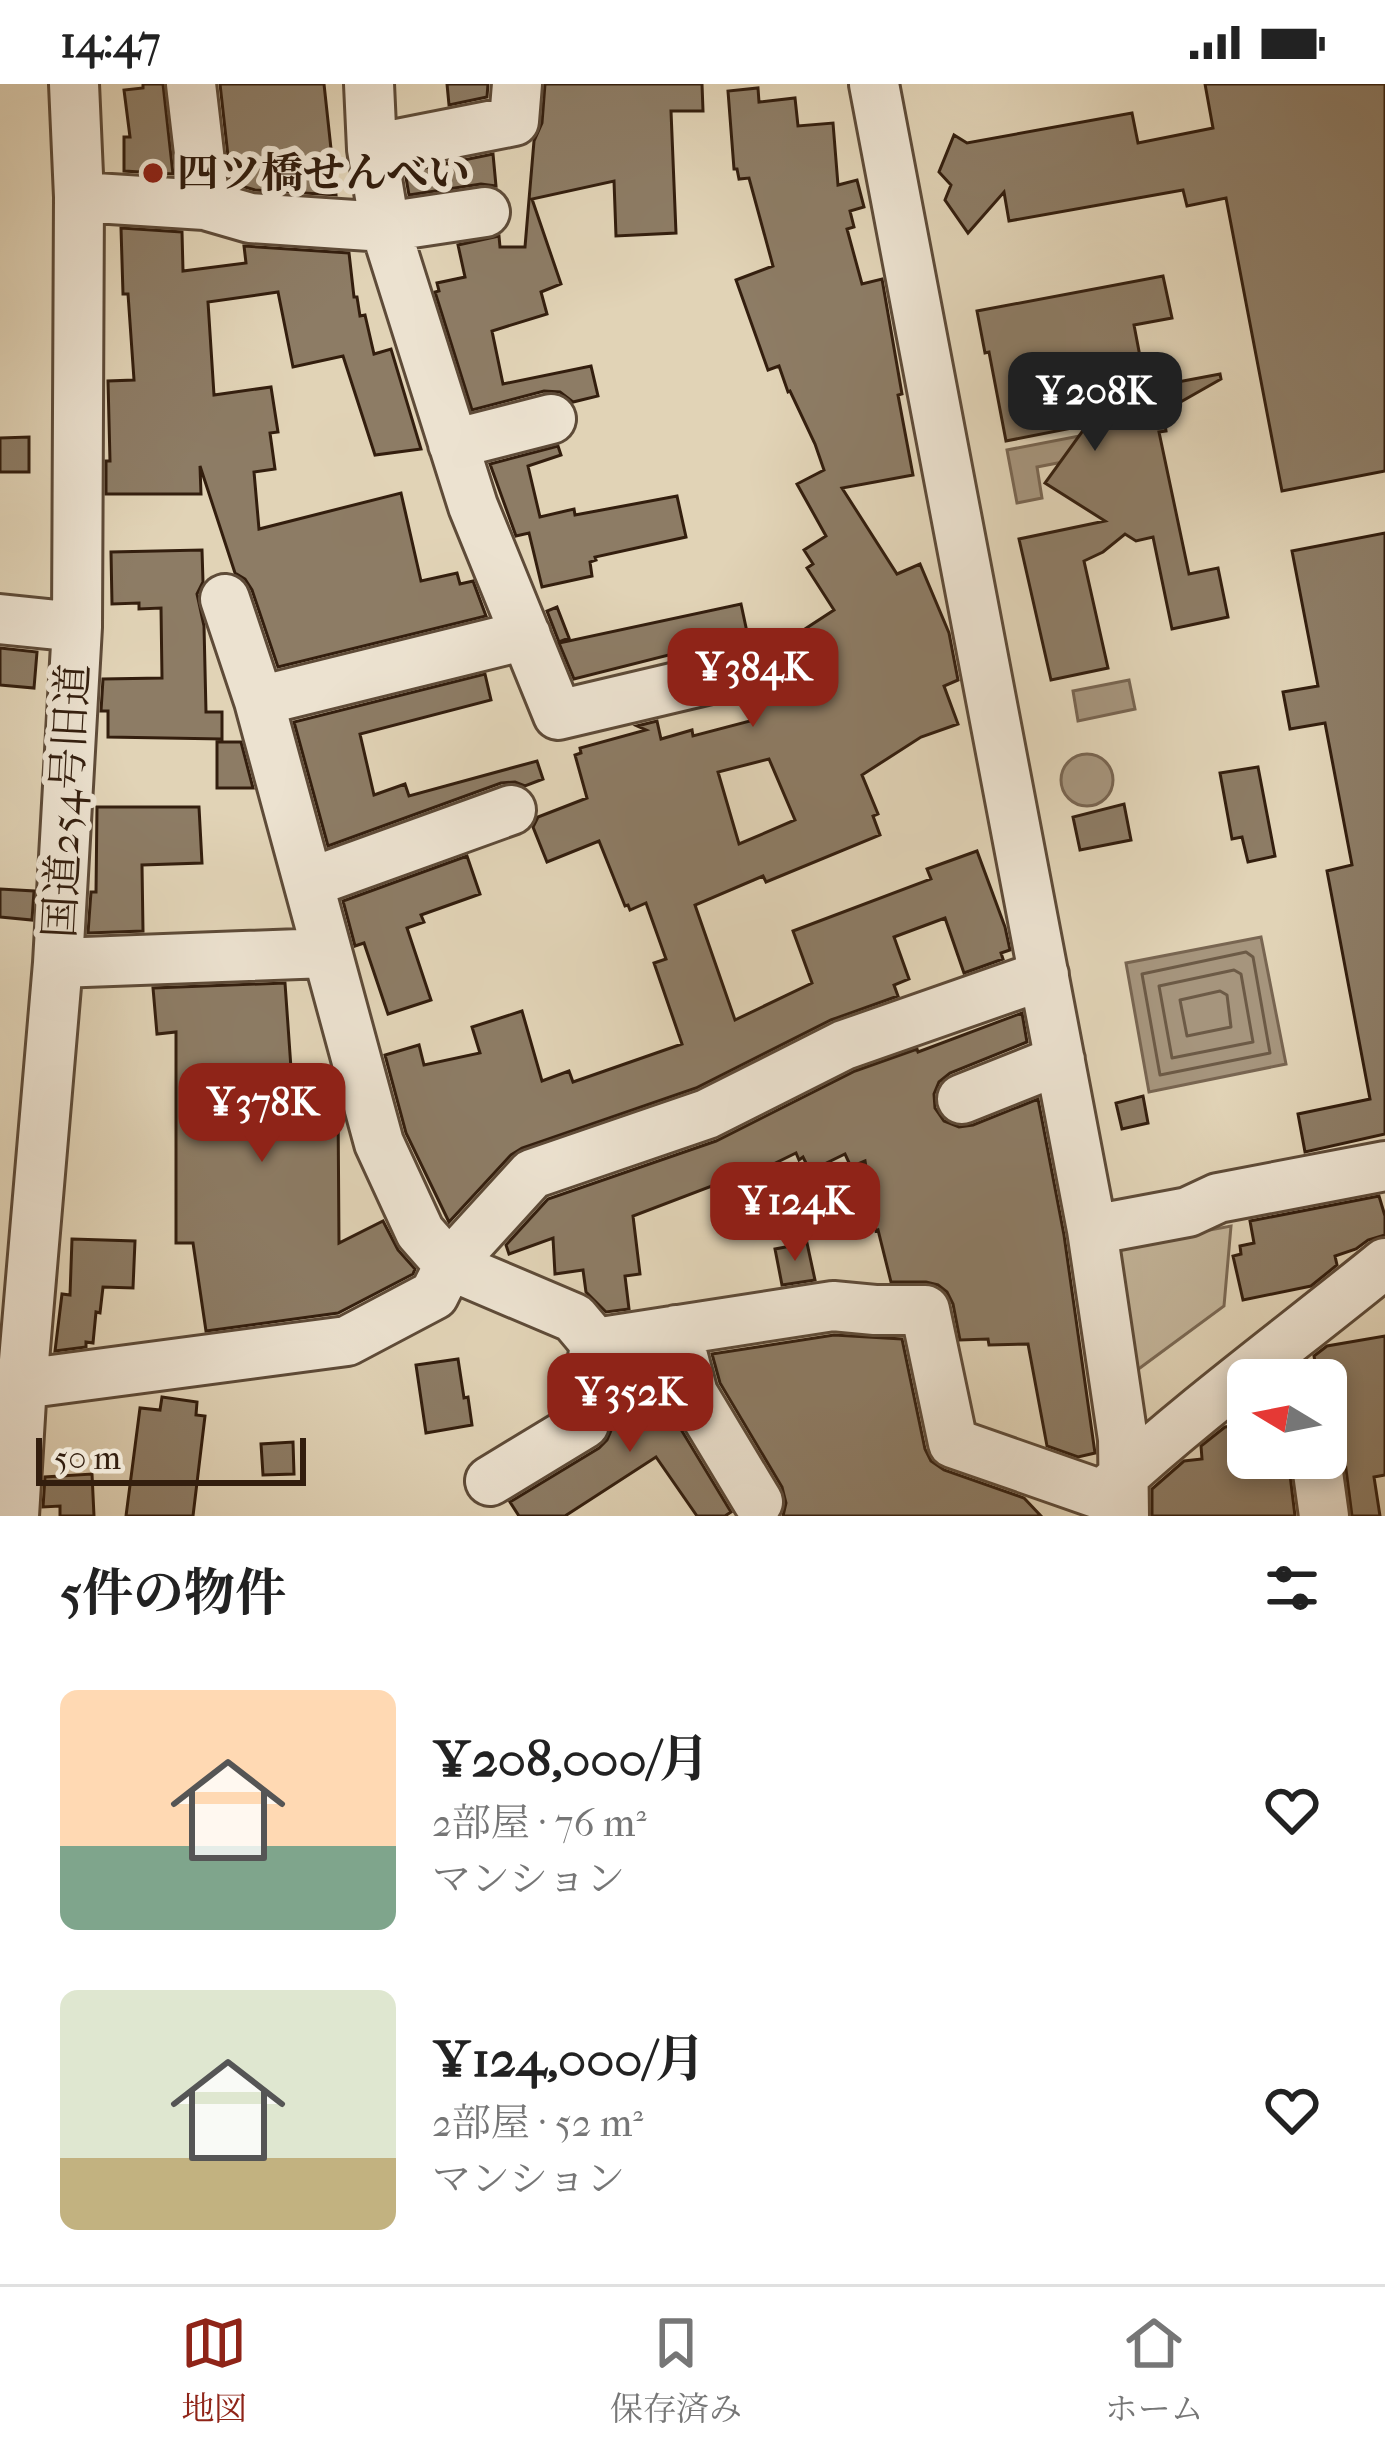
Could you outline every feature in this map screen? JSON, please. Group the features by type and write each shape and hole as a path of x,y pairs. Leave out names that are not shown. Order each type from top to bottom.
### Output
{"street":[{"name":"国道254号旧道","path":"14,1516 58,963 77,627 80,197 74,84"},
{"path":"191,84 205,205"},
{"path":"369,84 372,148 385,227 473,506 558,715 719,677"},
{"path":"372,148 514,121 517,84"},
{"path":"874,84 1092,1230 1123,1439 1108,1501"},
{"path":"80,197 205,205 250,218 385,227 485,212"},
{"path":"453,445 550,419"},
{"path":"225,599 259,701 379,1143 420,1232 449,1265 574,1318 595,1343 584,1424 490,1481"},
{"path":"0,619 77,627"},
{"path":"259,701 526,635"},
{"path":"310,883 511,810"},
{"path":"58,963 326,953"},
{"path":"22,1384 347,1341 434,1295 449,1265 532,1174 707,1114 844,1045 1044,975"},
{"path":"962,1099 1060,1060"},
{"path":"1092,1230 1188,1212 1218,1198 1385,1166"},
{"path":"1108,1501 1224,1389 1302,1357 1385,1264"},
{"path":"595,1343 833,1306 925,1310 953,1443 1108,1501"},
{"path":"676,1330 693,1394 758,1502"},
{"path":"1319,1479 1324,1516"}],"shaded area":[{"path":"1231,1226 1224,1306 1129,1376 1112,1265 1124,1246"}],"water":[{"path":"1100,432 1104,454 1037,467 1042,498 1017,503 1007,450"},
{"path":"1129,680 1135,709 1078,721 1073,691"},
{"path":"1087,754 1105,762 1113,780 1105,798 1087,806 1069,798 1061,780 1069,762"},
{"path":"1261,937 1286,1064 1149,1092 1126,963"}],"building":[{"path":"143,84 163,84 173,174 124,171 124,137 130,137 124,90 143,88"},
{"path":"220,84 324,84 336,195 255,190 231,183"},
{"path":"447,84 488,84 487,97 449,105"},
{"path":"545,84 702,84 703,111 671,111 676,233 616,236 614,181 532,199 561,284 541,292 547,314 492,331 503,384 591,366 598,396 573,402 560,392 544,391 472,410 435,292 439,291 437,283 465,277 458,245 499,236 500,247 525,247 534,141 542,123"},
{"path":"1205,84 1385,84 1385,471 1282,491 1226,198 1187,206 1183,190 1009,221 1004,192 968,233 945,200 951,185 939,172 954,135 967,143 1132,113 1138,143 1213,128"},
{"path":"758,88 759,102 795,98 798,126 833,123 838,185 857,180 864,207 850,211 854,227 847,229 862,284 882,279 913,475 842,488 897,574 920,564 949,633 958,680 944,686 958,724 921,737 862,775 878,814 873,816 880,835 766,882 763,876 695,905 735,1020 812,983 793,931 931,879 927,869 977,851 1010,950 1001,953 1003,959 964,973 945,918 894,937 909,979 894,985 898,996 831,1020 696,1088 522,1148 449,1222 406,1133 385,1055 419,1045 424,1065 480,1053 472,1027 522,1011 542,1081 569,1071 573,1082 682,1044 654,963 666,959 646,903 630,910 625,906 599,841 547,862 533,827 538,817 587,798 575,755 581,753 580,748 646,730 637,726 657,721 661,739 754,720 745,668 834,610 807,568 813,564 804,550 826,536 797,484 824,470 779,366 768,370 736,280 773,266 749,178 739,179 734,169 728,91","holes":["769,759 795,820 739,844 718,772"]},
{"path":"493,154 496,186 409,195 405,172"},
{"path":"121,228 182,232 183,271 246,263 244,246 349,253 360,316 365,315 374,354 391,349 421,449 375,455 343,356 293,367 278,292 208,302 214,395 271,387 278,432 270,433 275,469 254,472 259,529 401,493 421,581 457,573 460,584 473,581 486,616 278,667 252,590 235,573 200,466 201,494 106,494 108,381 134,380 128,294 123,294"},
{"path":"1163,276 1172,318 1134,325 1146,388 1220,374 1221,379 1163,412 1166,431 1159,432 1189,574 1218,568 1228,617 1172,629 1153,537 1136,541 1125,534 1084,561 1108,668 1051,680 1019,539 1105,521 1045,483 1087,425 1006,441 977,311"},
{"path":"29,437 29,472 0,472 0,438"},
{"path":"558,446 561,455 528,466 540,517 677,496 686,537 595,557 590,562 592,576 542,587 529,533 516,536 490,464"},
{"path":"1385,533 1385,1134 1305,1152 1298,1114 1370,1099 1327,871 1352,865 1325,723 1290,729 1283,692 1318,686 1292,551"},
{"path":"202,550 203,582 197,594 204,626 206,712 222,712 222,739 108,737 108,711 101,711 103,679 162,678 161,608 112,604 111,552"},
{"path":"741,604 750,646 705,651 704,646 574,679 559,643"},
{"path":"557,607 569,638 559,642 547,611"},
{"path":"0,648 37,652 34,688 0,685"},
{"path":"485,674 491,700 360,734 374,795 405,784 409,796 537,761 543,779 525,786 501,783 328,846 294,722"},
{"path":"217,742 241,742 253,788 217,788"},
{"path":"1258,767 1275,856 1248,862 1242,837 1232,839 1220,773"},
{"path":"1124,804 1131,840 1080,850 1073,817"},
{"path":"97,807 199,807 202,863 142,865 143,931 88,933 91,892 96,892"},
{"path":"467,856 480,894 421,915 424,922 407,928 431,1000 388,1014 364,943 355,946 343,901"},
{"path":"0,889 34,891 32,920 0,917"},
{"path":"285,983 291,1068 329,1068 338,1101 339,1243 383,1221 398,1250 415,1269 338,1313 206,1331 193,1243 176,1243 176,1032 157,1034 153,988"},
{"path":"1022,1013 1027,1042 950,1073 939,1082 935,1108 944,1121 959,1127 1038,1099 1064,1235 1095,1453 1078,1457 1047,1446 1028,1344 960,1340 947,1292 926,1282 891,1282 876,1231 865,1161 851,1167 845,1154 810,1171 796,1153 753,1174 633,1216 640,1274 625,1276 629,1309 606,1312 586,1292 583,1270 555,1274 553,1238 509,1254 506,1245 548,1199 716,1141 855,1071"},
{"path":"1143,1096 1148,1123 1122,1129 1116,1103"},
{"path":"1379,1196 1385,1235 1335,1256 1337,1265 1311,1286 1243,1300 1233,1256 1241,1254 1240,1246 1254,1243 1250,1221"},
{"path":"72,1239 135,1241 133,1288 103,1287 93,1343 55,1351 62,1294 70,1295"},
{"path":"807,1243 815,1280 782,1285 775,1249"},
{"path":"834,1335 902,1339 931,1461 1024,1498 1041,1516 783,1516 782,1487 720,1383 712,1354"},
{"path":"1385,1336 1385,1475 1374,1477 1380,1516 1352,1516 1347,1477 1347,1359 1314,1359 1327,1346"},
{"path":"458,1359 472,1425 426,1433 416,1365"},
{"path":"655,1362 668,1408 731,1512 697,1516 656,1457 565,1516 519,1516 510,1502 607,1440 620,1368"},
{"path":"162,1397 197,1402 196,1415 205,1416 193,1516 126,1516 140,1408 160,1410"},
{"path":"1225,1427 1227,1479 1291,1479 1295,1516 1152,1516 1152,1489 1184,1461 1202,1459 1201,1446"},
{"path":"293,1442 294,1474 263,1475 261,1444"},
{"path":"92,1474 94,1516 60,1516 60,1506 43,1507 45,1477"}],"place":[{"name":"四ツ橋せんべい","path":"153,173"}]}
